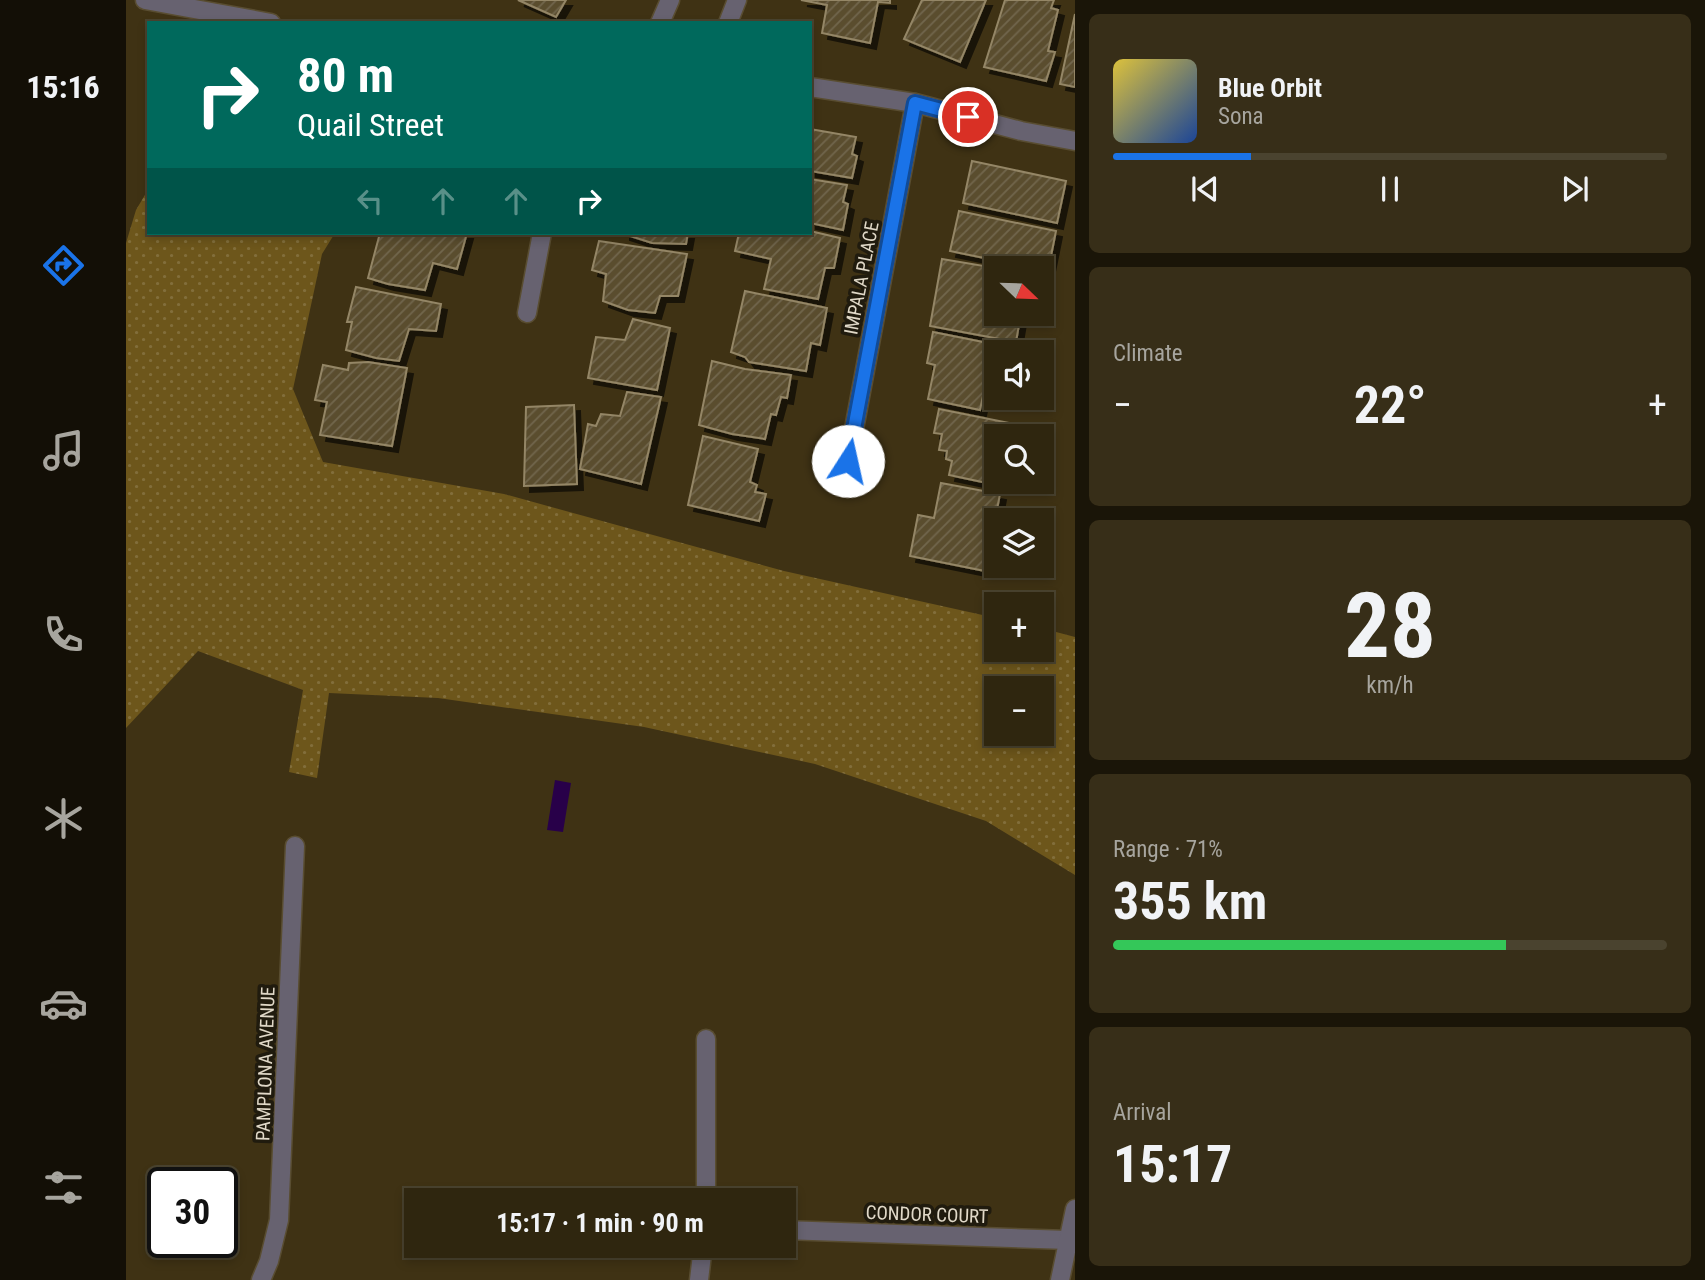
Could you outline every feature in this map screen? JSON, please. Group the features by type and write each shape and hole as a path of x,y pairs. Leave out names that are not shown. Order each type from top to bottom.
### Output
{"street":[{"path":"145,0 260,21"},
{"path":"661,21 670,0"},
{"path":"729,21 737,0"},
{"path":"812,87 915,103 1021,131 1075,141"},
{"name":"IMPALA PLACE","path":"848,461 915,103"},
{"path":"527,313 542,235"},
{"name":"PAMPLONA AVENUE","path":"261,1280 269,1261 279,1220 295,846"},
{"path":"706,1039 706,1188"},
{"path":"1060,1280 1075,1209"},
{"name":"CONDOR COURT","path":"796,1230 1068,1240"},
{"path":"699,1280 702,1258"}],"shaded area":[{"path":"147,191 147,235 334,235 322,254 293,389 323,462 504,494 784,571 984,615 984,662 1054,662 1054,631 1075,637 1075,875 986,821 815,764 644,727 438,698 329,693 317,778 289,772 303,690 198,651 126,728 126,243 136,210"},
{"path":"555,780 571,783 563,832 547,830"}],"building":[{"path":"518,0 566,0 556,17"},
{"path":"801,0 890,0 890,3 878,2 870,43 822,33 827,5"},
{"path":"922,0 986,0 960,62 904,39"},
{"path":"1005,0 1054,0 1051,8 1058,10 1048,51 1055,52 1046,81 984,67"},
{"path":"1075,14 1075,87 1060,84"},
{"path":"812,129 856,137 852,154 857,156 852,178 812,171"},
{"path":"972,161 1066,181 1057,223 963,203"},
{"path":"812,179 847,185 843,202 848,204 843,230 812,223"},
{"path":"959,211 1056,231 1051,256 984,258 950,251"},
{"path":"812,231 840,238 834,268 825,268 818,299 764,289 771,259 735,251 739,235 812,235"},
{"path":"379,235 466,235 457,269 433,263 425,290 368,278"},
{"path":"627,235 688,235 686,244 652,243"},
{"path":"599,241 687,254 678,296 660,296 655,313 628,310 603,301 606,274 592,270"},
{"path":"942,259 984,266 984,326 1019,326 1016,340 1005,340 930,326"},
{"path":"356,287 441,304 436,331 409,329 399,361 346,350 352,322 347,322"},
{"path":"745,291 827,308 820,345 811,343 806,371 749,362 745,357 731,352"},
{"path":"633,319 670,328 657,390 588,378 596,337 625,340"},
{"path":"933,332 984,342 984,391 980,410 928,399 935,365 927,363"},
{"path":"712,361 745,369 791,375 787,398 781,397 776,415 771,414 765,439 699,425"},
{"path":"368,362 407,368 392,446 320,435 327,402 315,400 323,365 348,370 349,363"},
{"path":"627,392 661,397 641,484 580,469 588,424 596,426 601,414 620,416"},
{"path":"574,405 577,484 524,486 526,407"},
{"path":"939,409 1014,424 984,424 984,482 949,475 952,461 946,459 947,451 939,450 942,434 934,433"},
{"path":"703,436 758,449 750,482 757,485 755,492 766,494 759,521 688,505"},
{"path":"941,483 984,491 984,494 1000,494 997,508 984,508 984,571 910,556 918,515 934,518"}],"route":[{"path":"848,461 915,103 968,117"}]}
